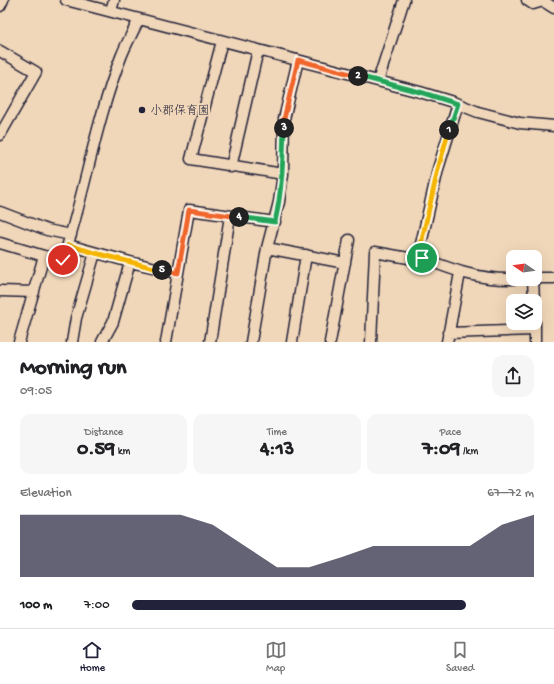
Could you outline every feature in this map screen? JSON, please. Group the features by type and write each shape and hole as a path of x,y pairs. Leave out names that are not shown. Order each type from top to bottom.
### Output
{"street":[{"path":"0,6 3,0"},
{"path":"66,0 420,92 478,112 520,123 554,126"},
{"path":"110,11 114,0"},
{"path":"378,81 404,0"},
{"path":"527,0 533,4 543,2 554,8"},
{"path":"0,243 63,260 93,144 109,92 121,57 140,19"},
{"path":"222,41 191,160 283,174"},
{"path":"231,167 258,50"},
{"path":"0,51 36,72 0,135"},
{"path":"251,342 267,248 279,202 283,174 284,119 298,60"},
{"path":"422,258 421,244 438,169 458,104"},
{"path":"166,342 189,210 275,222"},
{"path":"0,212 47,230 70,235"},
{"path":"210,342 230,216"},
{"path":"330,342 349,240"},
{"path":"68,245 178,273"},
{"path":"267,248 345,263"},
{"path":"370,342 375,252 414,259 422,258 460,273 487,279 506,279"},
{"path":"72,342 76,318 95,253"},
{"path":"19,342 44,256"},
{"path":"292,342 306,256"},
{"path":"102,342 113,322 130,262"},
{"path":"460,273 447,338 511,330"},
{"path":"542,278 554,278"},
{"path":"0,291 34,292"},
{"path":"535,330 535,342"}],"place":[{"name":"小郡保育園","path":"142,110"}],"route":[{"path":"63,260 68,245 178,273 189,210 275,222 283,174 284,119 298,60 420,92 458,104 438,169 421,244 422,258"}]}
